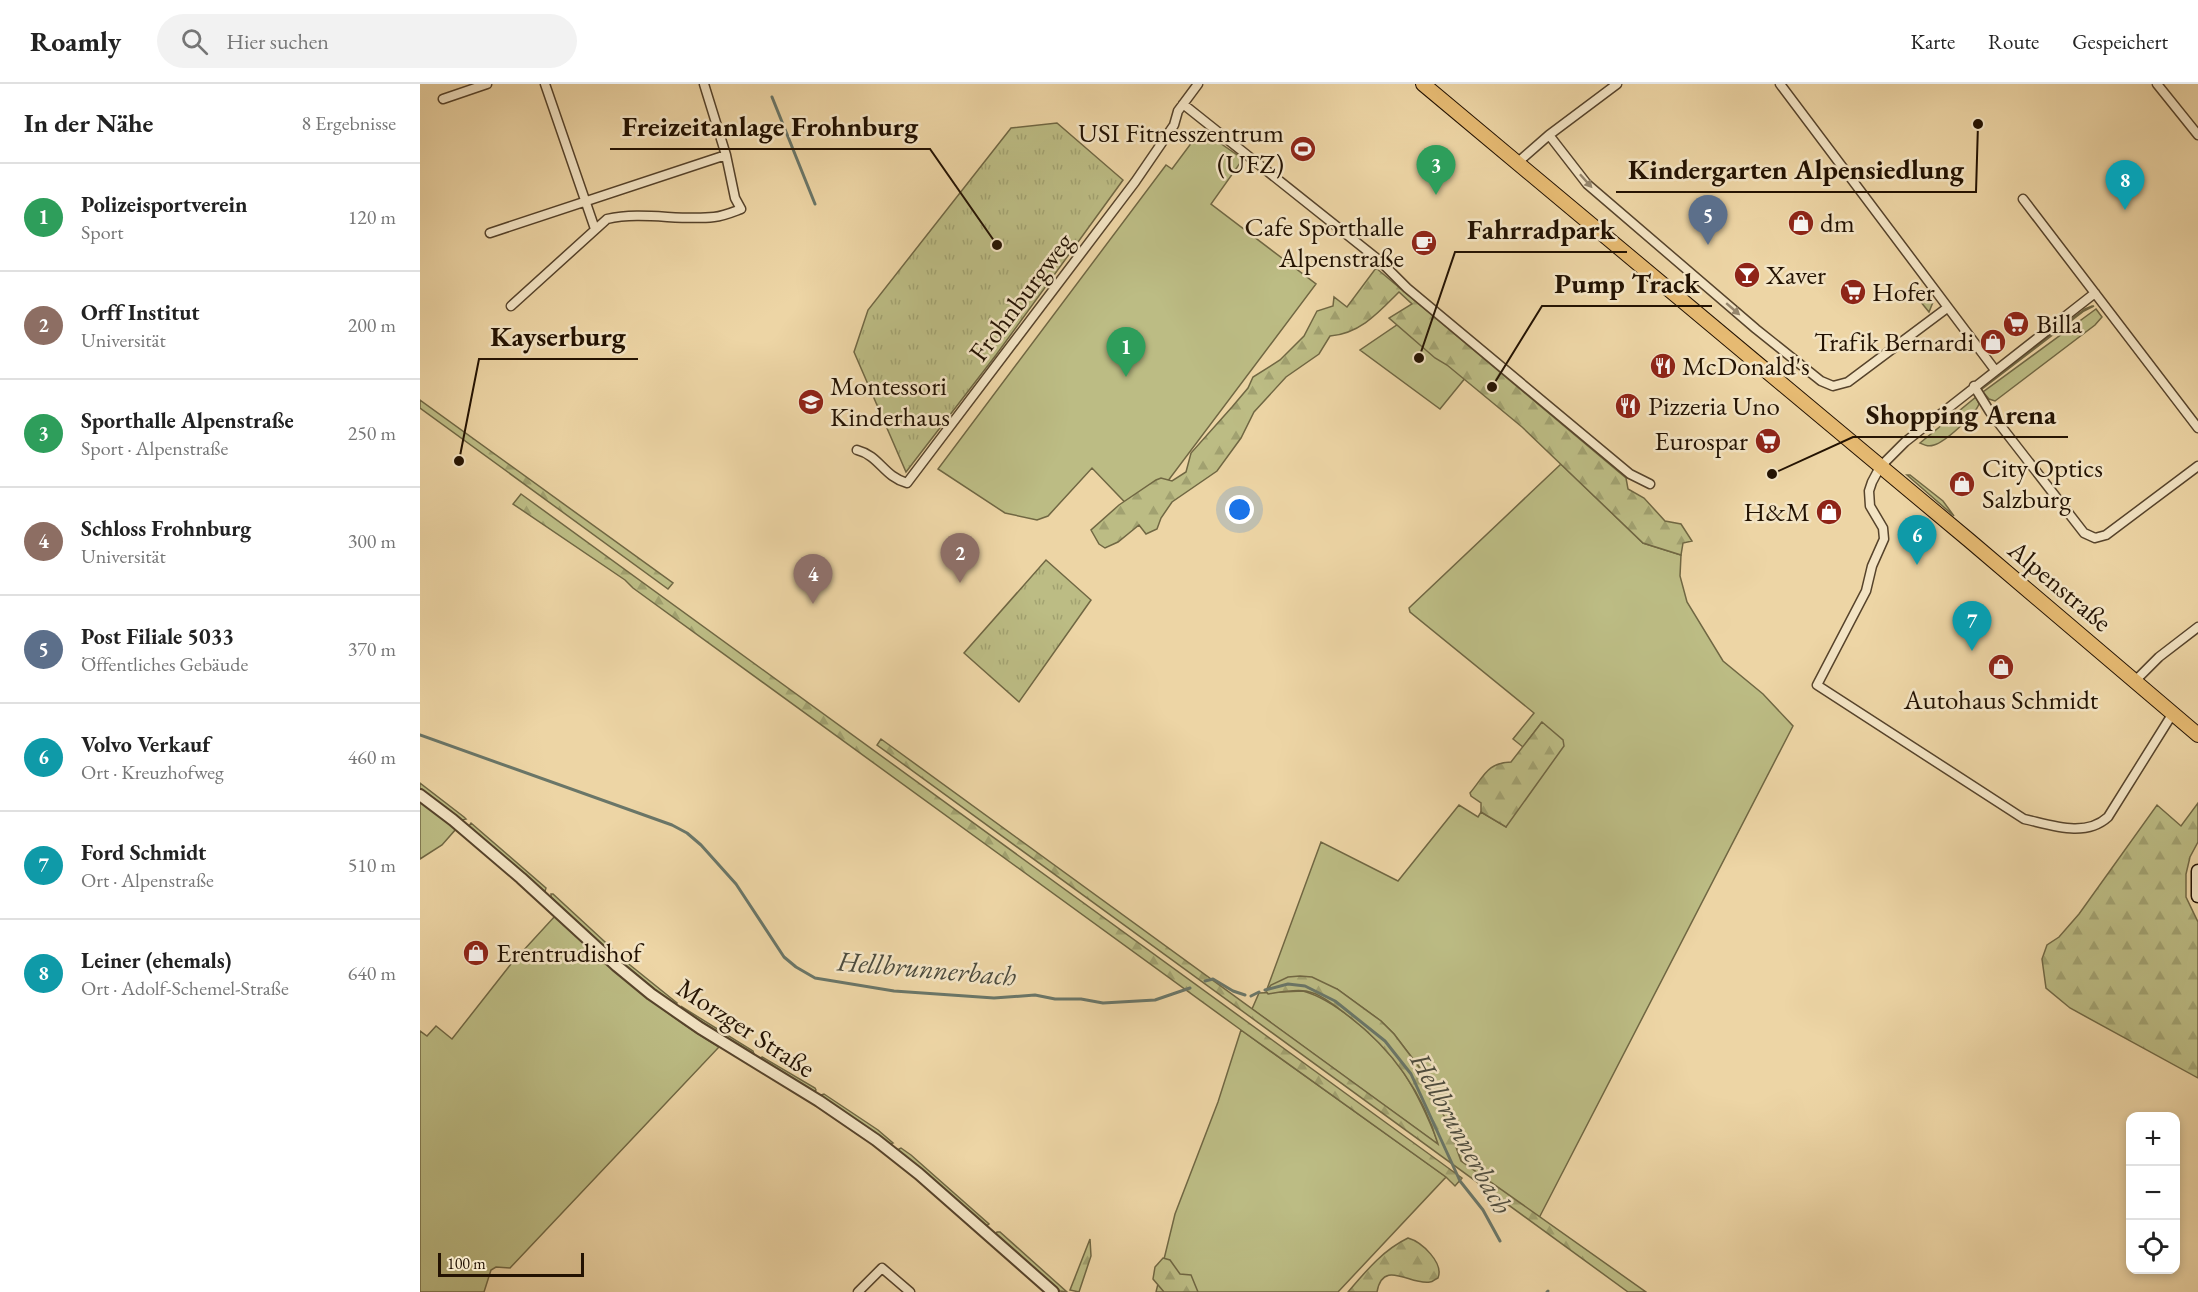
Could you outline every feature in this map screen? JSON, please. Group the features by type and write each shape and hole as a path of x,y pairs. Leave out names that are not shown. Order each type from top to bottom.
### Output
{"main road":[{"name":"Alpenstraße","path":"1423,84 2198,734"},
{"path":"2198,871 2198,896"}],"street":[{"path":"443,99 487,84"},
{"path":"545,84 595,229"},
{"path":"511,306 607,219 624,215 717,217 741,209 735,198 726,155 704,84"},
{"name":"Frohnburgweg","path":"858,450 869,453 894,479 907,483 1135,182 1174,125 1178,111 1198,84"},
{"path":"1517,163 1549,135 1617,84"},
{"path":"1780,84 1995,370"},
{"path":"2157,84 2198,135"},
{"path":"1183,104 1386,266 1407,288 1630,474 1650,484"},
{"path":"1549,135 1587,184 1756,329 1821,381 1833,386 1848,382 1947,308"},
{"path":"490,233 726,155"},
{"path":"2023,199 2198,428"},
{"path":"2095,293 1974,386 1895,450 1880,467 1872,482 1869,500 1883,528 1884,539 1872,566 1866,591 1817,685 2024,819 2064,828 2085,829 2100,825 2108,818 2174,713"},
{"path":"1974,386 1990,412 2057,500 2084,533 2095,538 2106,535 2198,466"},
{"path":"2135,681 2159,657 2198,627"},
{"name":"Morzger Straße","path":"420,795 513,871 617,966 646,989 700,1028 872,1136 919,1174 1053,1292"},
{"path":"858,1292 882,1268 910,1292"}],"green space":[{"path":"1057,123 1123,180 996,355 906,472 854,352 868,310 1011,128"},
{"path":"1201,130 1243,159 1211,204 1316,284 1140,518 1092,468 1048,516 1037,520 1005,513 938,469 1166,165 1172,169"},
{"path":"1376,268 1626,478 1628,489 1644,498 1665,521 1681,524 1692,541 1683,543 1681,555 1643,543 1522,427 1389,318 1412,304 1399,292 1368,321 1351,331 1330,336 1319,354 1286,377 1254,412 1241,438 1217,471 1172,502 1161,518 1157,529 1146,534 1139,525 1118,542 1105,548 1099,544 1091,530 1119,505 1156,480 1161,478 1172,481 1186,472 1191,453 1248,388 1253,377 1280,360 1304,336 1317,311 1333,306 1334,297 1347,307"},
{"path":"1925,290 1933,302 1929,312 1920,301 1920,296"},
{"path":"2094,306 2084,311 1982,389 2085,309"},
{"path":"2096,309 2102,317 2095,325 1995,401 1989,399 1983,392"},
{"path":"1416,312 1475,366 1440,409 1360,350"},
{"path":"1976,397 1979,404 1976,409 1952,434 1934,445 1928,446 1920,443"},
{"path":"420,400 673,583 668,589 420,408"},
{"path":"1561,464 1643,543 1681,555 1680,576 1687,602 1723,661 1763,694 1793,726 1539,1218 1461,1161 1447,1122 1419,1067 1381,1021 1337,989 1267,989 1321,842 1398,881 1459,805 1478,817 1481,812 1506,827 1542,722 1523,747 1513,739 1534,713 1410,612 1409,608"},
{"path":"1907,475 1943,501 1954,516"},
{"path":"521,494 1462,1178 1455,1186 1446,1177 625,580 513,504"},
{"path":"1046,560 1091,600 1019,702 964,653"},
{"path":"1542,722 1563,740 1564,746 1506,827 1481,812 1481,803 1470,793 1491,768 1511,762"},
{"path":"881,739 1438,1144 1423,1106 1402,1071 1362,1027 1312,992 1297,990 1268,994 1266,991 1271,985 1288,977 1300,976 1312,977 1337,989 1381,1021 1419,1067 1447,1122 1461,1161 1646,1292 1628,1292 877,745"},
{"path":"420,783 466,819 461,820 420,788"},
{"path":"420,801 456,829 442,845 420,859"},
{"path":"2198,803 2198,842 2190,857 2186,874 2186,897 2198,922 2198,1078 2070,1008 2046,988 2042,959 2047,945 2059,937 2079,914 2157,805 2181,826"},
{"path":"471,823 546,888 545,891 469,826"},
{"path":"551,894 630,965 677,1003 676,1005 635,975 551,897"},
{"path":"555,916 613,969 654,1002 719,1047 510,1268 496,1267 491,1270 484,1292 420,1292 420,1031 427,1036 436,1026 452,1039 511,964"},
{"path":"1303,991 1340,1009 1382,1046 1405,1074 1423,1107 1439,1145 1252,1009 1259,993"},
{"path":"682,1007 753,1051 754,1054 683,1010"},
{"path":"1241,1030 1446,1177 1338,1292 1156,1292 1175,1214 1218,1102"},
{"path":"762,1057 816,1090 813,1092 761,1060"},
{"path":"824,1094 878,1130 893,1143 890,1144 824,1099 821,1095"},
{"path":"901,1148 989,1224 986,1226 899,1151"},
{"path":"1000,1232 1067,1292 1060,1291 996,1234"},
{"path":"1408,1238 1425,1248 1435,1260 1439,1272 1438,1278 1431,1282 1423,1282 1391,1275 1380,1282 1377,1292 1348,1292 1383,1255"},
{"path":"1090,1239 1091,1256 1079,1292 1070,1290"},
{"path":"1163,1258 1170,1260 1180,1274 1191,1275 1198,1292 1164,1292 1153,1279 1155,1267"}],"waterway":[{"path":"772,97 815,204"},
{"name":"Hellbrunnerbach","path":"420,735 672,825 687,833 736,884 784,957 815,978 894,991 994,998 1035,995 1103,1003 1155,1000 1190,988"},
{"name":"Hellbrunnerbach","path":"1205,981 1213,979 1245,995"},
{"name":"Hellbrunnerbach","path":"1265,990 1288,984 1305,986 1335,1001 1385,1041 1411,1074 1460,1181 1483,1210 1500,1241"},
{"name":"Hellbrunnerbach","path":"1251,996 1259,992"}],"place":[{"name":"Kindergarten Alpensiedlung","path":"1978,124"},
{"name":"USI Fitnesszentrum (UFZ)","path":"1303,149"},
{"name":"Sporthalle Alpenstraße","path":"1436,195"},
{"name":"Leiner (ehemals)","path":"2125,210"},
{"name":"dm","path":"1801,223"},
{"name":"Cafe Sporthalle Alpenstraße","path":"1424,243"},
{"name":"Freizeitanlage Frohnburg","path":"997,245"},
{"name":"Post Filiale 5033","path":"1708,245"},
{"name":"Xaver","path":"1747,275"},
{"name":"Hofer","path":"1853,292"},
{"name":"Billa","path":"2016,324"},
{"name":"Trafik Bernardi","path":"1993,342"},
{"name":"Fahrradpark","path":"1419,358"},
{"name":"McDonald's","path":"1663,366"},
{"name":"Polizeisportverein","path":"1126,377"},
{"name":"Pump Track","path":"1492,387"},
{"name":"Montessori Kinderhaus","path":"811,402"},
{"name":"Pizzeria Uno","path":"1628,406"},
{"name":"Eurospar","path":"1768,441"},
{"name":"Kayserburg","path":"459,461"},
{"name":"Shopping Arena","path":"1772,474"},
{"name":"City Optics Salzburg","path":"1962,484"},
{"name":"H&M","path":"1829,512"},
{"name":"Volvo Verkauf","path":"1917,565"},
{"name":"Orff Institut","path":"960,583"},
{"name":"Schloss Frohnburg","path":"813,604"},
{"name":"Ford Schmidt","path":"1972,651"},
{"name":"Autohaus Schmidt","path":"2001,667"},
{"name":"Erentrudishof","path":"476,953"}]}
